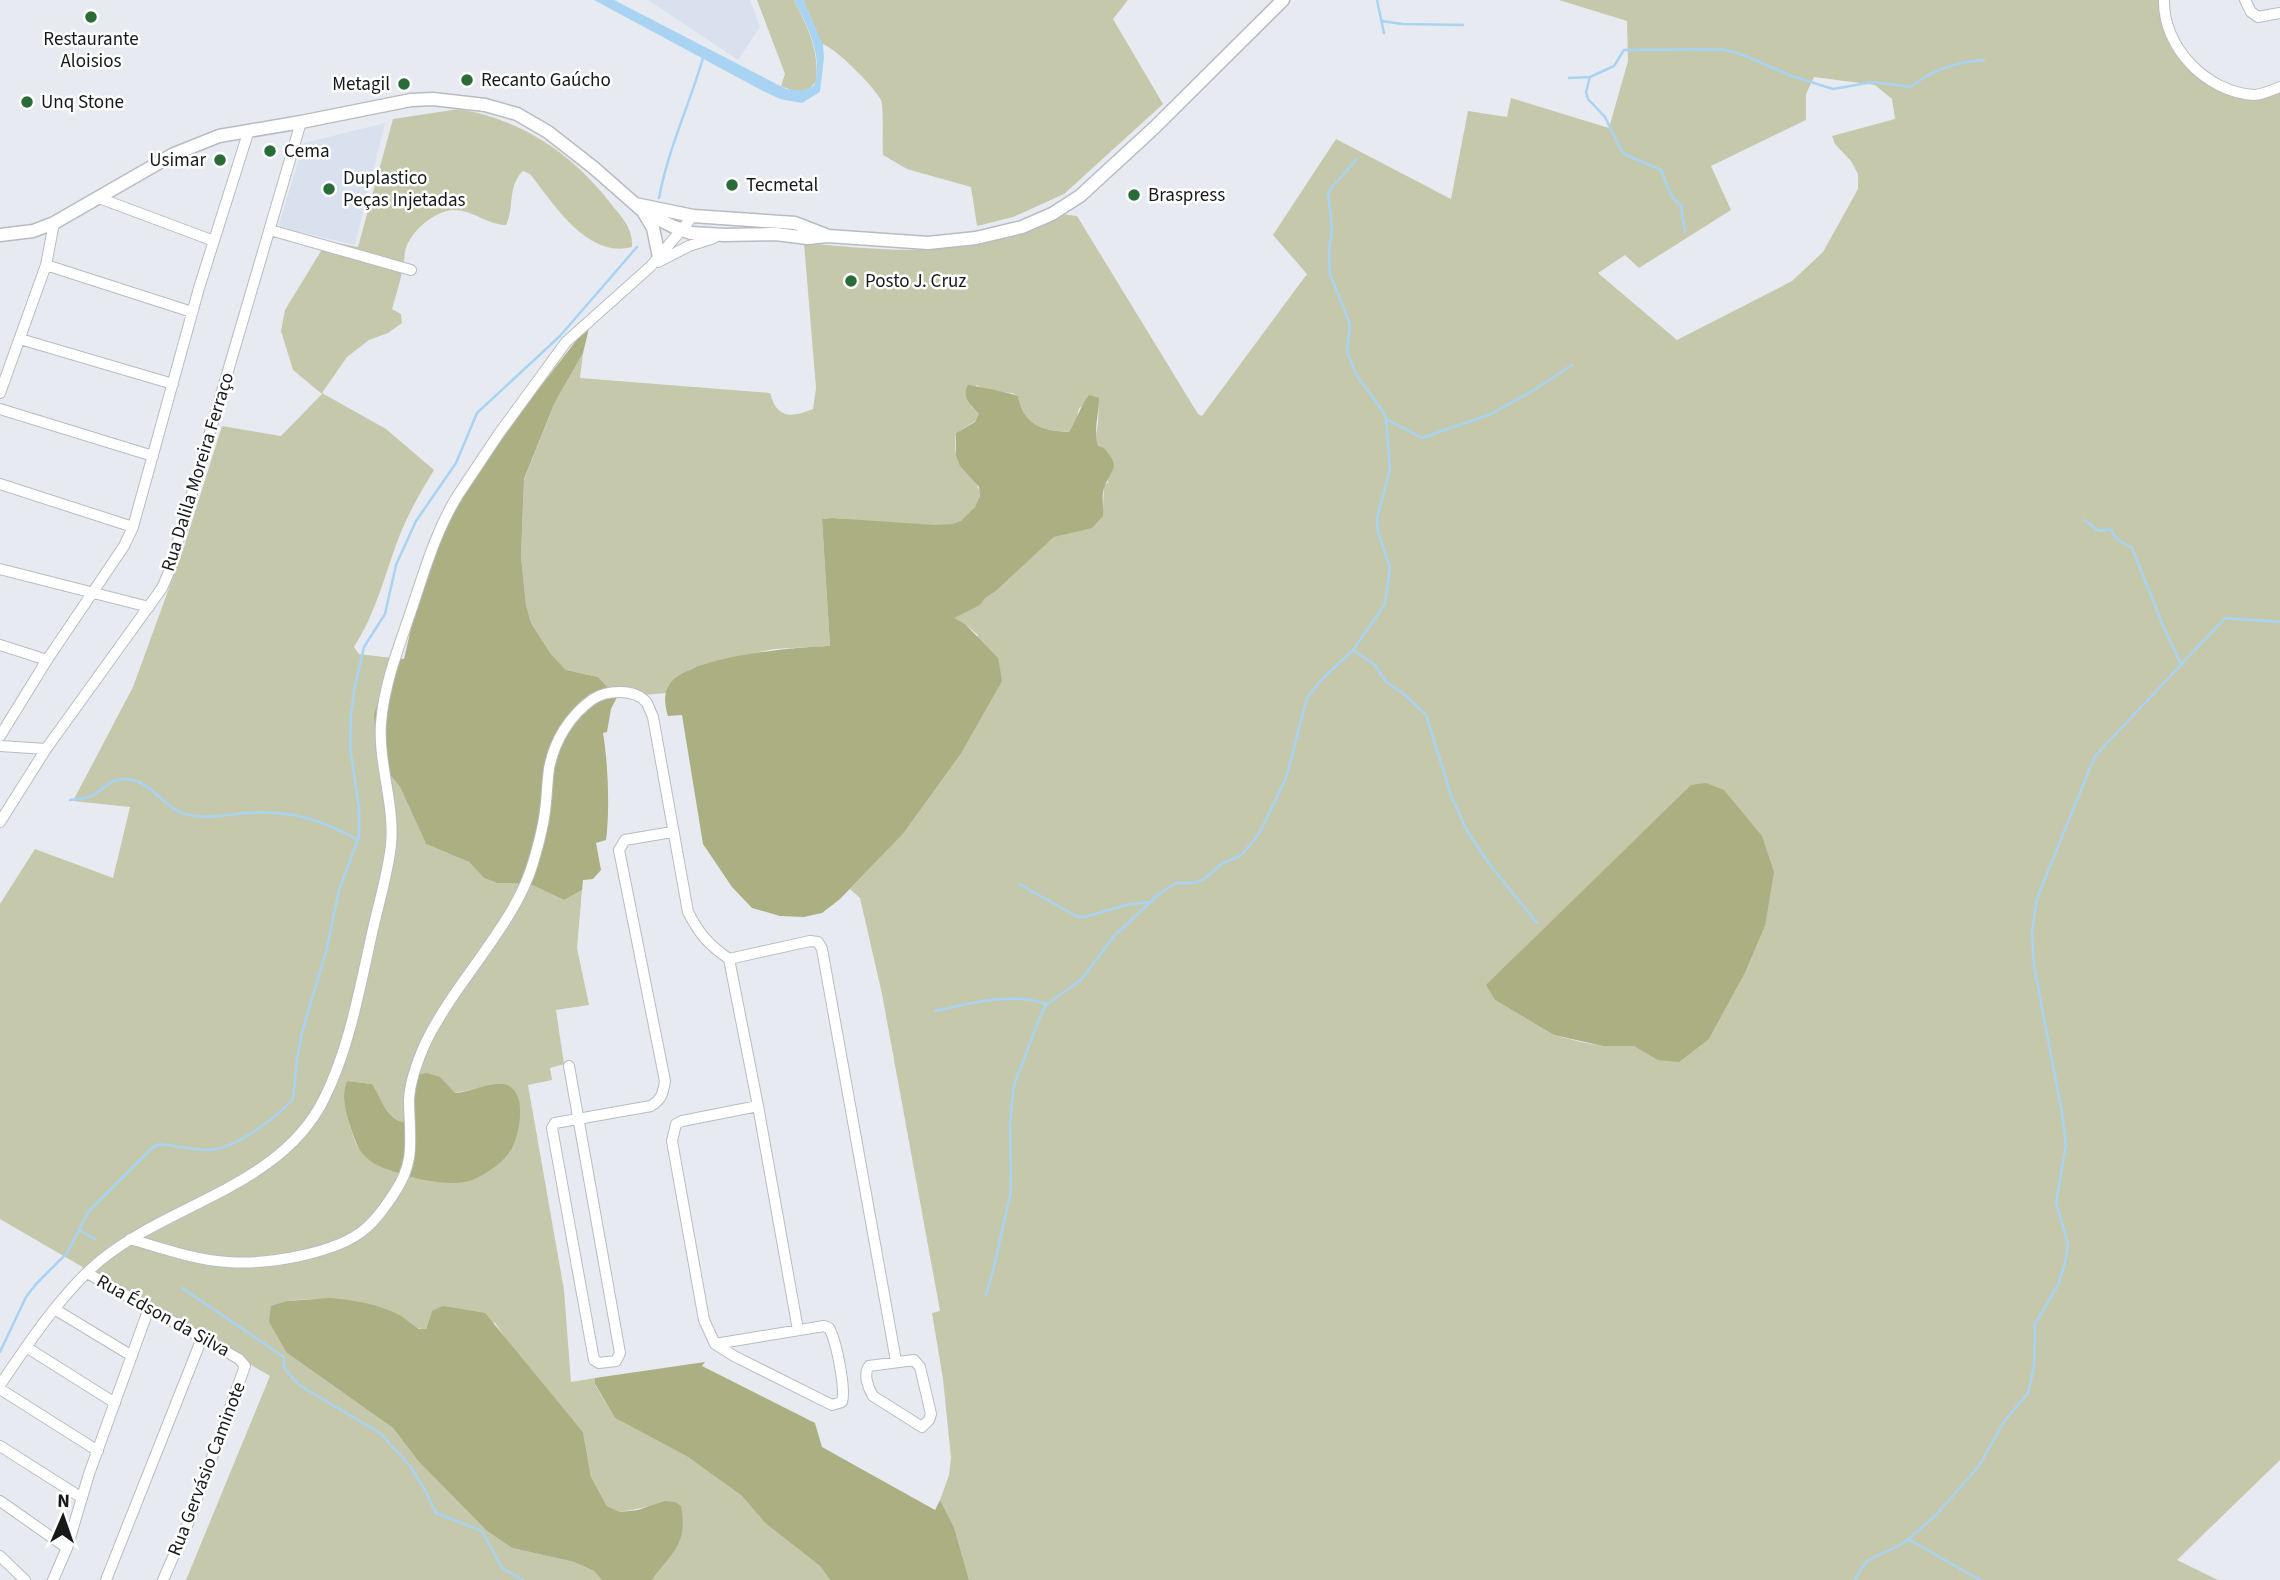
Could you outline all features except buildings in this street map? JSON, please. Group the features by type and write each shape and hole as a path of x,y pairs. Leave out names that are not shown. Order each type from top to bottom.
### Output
{"main road":[{"path":"639,208 683,230 724,235 775,234 808,238 828,236 869,241 928,243 976,238 1022,227 1052,214 1080,196 1154,128 1283,0"},
{"path":"0,235 33,231 54,223 196,144 219,136 411,100 433,99 485,105 517,114 548,132 594,167 639,208 653,228 655,262"},
{"path":"639,208 693,216 777,220 806,226 828,236"}],"street":[{"path":"2164,0 2167,28 2176,46 2202,74 2221,85 2256,95 2280,88"},
{"path":"2245,0 2251,12 2258,17 2280,13"},
{"name":"Rua Dalila Moreira Ferraço","path":"0,822 46,749 162,588 176,552 301,122"},
{"path":"0,736 4,723 93,594 133,527 192,312 249,130"},
{"path":"99,198 214,241"},
{"path":"98,1451 0,1387 26,1347 87,1273 130,1239 256,1171 289,1147 309,1124 324,1100 339,1064 353,1015 391,847 391,818 382,758 381,724 384,700 435,538 444,517 464,485 555,355 655,262 693,216"},
{"path":"0,393 46,265 54,223"},
{"path":"270,230 411,270"},
{"path":"655,262 688,246 724,235"},
{"path":"46,265 192,312"},
{"path":"20,339 173,384"},
{"path":"0,409 153,456"},
{"path":"0,484 133,527"},
{"path":"0,569 149,607"},
{"path":"0,645 47,660"},
{"path":"130,1239 191,1257 228,1262 261,1262 331,1247 363,1231 385,1208 400,1183 409,1159 409,1098 414,1071 426,1042 459,987 509,914 529,877 541,835 549,768 557,743 566,725 583,706 599,695 622,691 637,695 646,703 653,718 688,912 698,932 708,944 729,959 798,1330"},
{"path":"0,747 46,749"},
{"path":"569,1066 578,1119 620,1353 616,1361 603,1363 594,1360 552,1128 555,1123 578,1119 651,1106 660,1100 665,1081 619,850 625,840 672,832"},
{"path":"729,959 810,940 818,942 822,949 896,1361"},
{"path":"715,1344 824,1326 831,1332 844,1395 842,1402 832,1405 734,1356 715,1344 704,1321 672,1131 676,1124 682,1121 758,1106"},
{"name":"Rua Édson da Silva","path":"87,1273 239,1359"},
{"path":"53,1580 67,1548 149,1308"},
{"path":"55,1310 132,1356"},
{"path":"106,1580 202,1338"},
{"path":"26,1347 116,1403"},
{"name":"Rua Gervásio Caminote","path":"163,1580 189,1521 245,1371 245,1366 239,1359"},
{"path":"914,1360 920,1367 930,1414 925,1426 917,1426 879,1402 869,1390 867,1368 896,1361 914,1360"},
{"path":"0,1446 82,1498"},
{"path":"0,1502 67,1548"},
{"path":"0,1556 25,1580"}],"shaded area":[{"path":"648,0 750,0 760,27 738,60"},
{"name":"Duplastico Peças Injetadas","path":"385,123 355,245 278,227 304,143"}],"green space":[{"path":"757,0 794,0 808,29 816,60 816,81 809,89 796,91 781,86 785,74"},
{"path":"803,0 1128,0 1113,19 1163,104 1064,194 1013,217 977,226 971,187 907,169 883,155 881,100 854,69 836,52 822,44"},
{"path":"1559,0 2159,0 2163,24 2171,44 2195,73 2227,92 2244,96 2262,96 2280,91 2280,1460 2177,1560 2218,1580 969,1580 954,1527 940,1500 949,1475 951,1458 943,1379 932,1313 940,1311 882,994 860,898 850,889 903,834 960,755 978,635 965,624 953,619 956,615 980,605 984,598 996,591 1054,537 1070,532 1103,509 1104,486 1108,482 1095,440 1099,398 1079,408 1076,421 1069,432 1059,431 1042,428 1029,420 1020,406 1018,396 990,391 976,385 971,406 979,414 977,420 956,433 955,449 958,461 978,486 980,494 976,505 964,520 938,525 822,519 830,646 774,649 741,656 690,669 668,686 667,693 617,697 598,677 566,670 551,654 531,623 526,605 521,557 524,480 554,404 583,353 580,378 770,393 781,412 792,415 805,412 813,409 816,388 804,243 884,249 946,248 989,239 1062,214 1077,216 1198,414 1202,416 1307,274 1273,235 1336,139 1451,199 1468,111 1507,117 1511,98 1609,128 1628,61 1627,21","holes":["1814,77 1875,85 1892,99 1895,119 1832,136 1858,174 1858,189 1823,252 1792,281 1677,340 1598,273 1625,255 1639,268 1731,210 1711,166 1806,120 1806,94","1765,926 1745,973 1709,1039 1646,1052 1634,1046 1603,1046 1581,1042 1554,1035 1495,1000"]},
{"path":"459,109 504,121 525,131 563,155 597,187 627,224 632,247 616,249 600,245 586,237 561,213 530,174 523,171 515,183 506,225 454,210 433,217 415,232 406,247 392,309 401,314 402,323 388,333 369,340 347,357 322,393 386,429 434,470 406,520 374,607 354,647 359,654 392,658 382,765 400,787 426,844 469,862 484,878 497,883 530,884 564,900 582,890 577,948 589,1005 556,1010 564,1064 550,1068 552,1080 528,1085 564,1290 571,1382 595,1378 595,1385 615,1418 688,1457 742,1496 765,1523 820,1566 830,1580 652,1580 673,1553 647,1507 620,1512 607,1506 591,1477 583,1432 495,1323 432,1311 426,1329 421,1329 410,1325 392,1312 375,1306 350,1301 312,1299 287,1301 287,1353 393,1428 419,1462 487,1531 512,1548 574,1562 594,1571 602,1580 186,1580 270,1376 0,1219 0,904 35,849 113,878 130,807 73,801 133,687 184,547 222,426 281,436 322,394 293,370 281,331 285,310 327,241 358,247 393,119","holes":["440,1077 454,1093 502,1084 510,1152 489,1171 472,1179 437,1182 404,1171 357,1146 345,1105 347,1081 372,1084 392,1117 404,1122 406,1113"]},
{"path":"589,328 583,353 554,404 524,479 521,557 526,605 531,623 551,654 566,670 598,677 617,697 611,709 607,732 603,733 608,815 606,840 596,843 601,870 593,879 583,880 582,890 564,900 530,884 497,883 484,878 469,862 426,844 400,787 382,765 374,715 392,658 404,659 433,556 460,499 494,447 582,333"},
{"path":"968,385 1018,396 1029,420 1042,428 1069,432 1089,395 1099,398 1096,429 1098,446 1104,448 1114,465 1103,491 1103,516 1092,528 1054,537 980,605 954,618 965,624 998,658 1002,681 960,755 903,834 840,899 822,913 804,917 780,916 752,908 732,887 703,844 682,715 668,716 665,700 667,689 680,675 719,660 769,651 830,646 822,519 952,524 961,521 975,507 980,496 979,487 960,466 956,456 956,433 975,422 979,414 966,397"},
{"path":"1706,783 1724,790 1762,836 1774,872 1765,926 1745,973 1709,1039 1679,1062 1658,1060 1634,1046 1603,1046 1554,1035 1495,1000 1486,985 1691,785"},
{"path":"427,1073 440,1077 455,1093 502,1084 511,1087 516,1094 520,1114 513,1146 500,1162 477,1178 449,1183 417,1178 381,1167 363,1155 359,1149 346,1111 344,1096 347,1081 372,1084 388,1112 403,1122 416,1075"},
{"path":"330,1298 384,1308 419,1329 426,1329 432,1311 443,1306 485,1313 583,1432 591,1477 607,1506 620,1512 638,1510 665,1501 681,1506 682,1529 677,1546 652,1580 602,1580 594,1571 574,1562 512,1548 487,1531 419,1462 393,1428 287,1353 269,1322 271,1306 287,1301"},
{"path":"705,1362 702,1366 815,1423 822,1447 935,1510 940,1500 954,1527 969,1580 830,1580 820,1566 765,1523 742,1496 688,1457 615,1418 595,1384 595,1378"}],"water":[{"path":"594,0 614,0 786,89 801,91 814,86 817,75 813,42 794,0 803,0 823,45 820,92 802,103 780,99"}],"waterway":[{"path":"1377,0 1384,33"},
{"path":"1381,21 1463,25"},
{"path":"1569,78 1590,77 1614,66 1624,50 1719,49 1738,53 1792,76 1833,89 1873,82 1911,87 1945,68 1984,60"},
{"path":"659,198 668,162 703,58"},
{"path":"1590,77 1586,92 1588,99 1605,117 1624,154 1661,170 1672,197 1681,206 1685,232"},
{"path":"986,1295 1011,1191 1010,1122 1014,1085 1042,1012 1047,1004 1081,980 1114,936 1159,894 1176,883 1193,883 1204,879 1223,863 1240,856 1253,842 1286,778 1307,698 1322,679 1353,650 1385,604 1390,568 1378,532 1377,518 1390,469 1386,419 1357,376 1347,352 1350,324 1330,274 1332,229 1328,192 1357,159"},
{"path":"0,1352 26,1297 67,1253 89,1211 153,1147 160,1144 209,1150 231,1144 254,1131 293,1099 302,1032 326,952 339,890 359,837 359,808 350,747 355,686 364,647 385,614 396,565 416,521 456,463 477,413 560,336 637,247"},
{"path":"1386,419 1422,438 1491,414 1572,365"},
{"path":"2084,520 2099,531 2110,529 2118,540 2132,548 2182,666"},
{"path":"1854,1580 1867,1561 1904,1543 1936,1515 1979,1466 2003,1423 2028,1393 2034,1367 2035,1324 2058,1285 2068,1244 2056,1203 2066,1145 2034,966 2032,932 2037,898 2095,756 2225,618 2280,622"},
{"path":"1353,650 1375,665 1386,682 1404,694 1426,715 1451,795 1467,831 1490,865 1537,923"},
{"path":"70,800 88,797 111,782 128,779 143,784 182,813 198,816 262,812 291,815 318,821 358,840"},
{"path":"1019,884 1078,917 1148,902"},
{"path":"935,1011 1005,999 1047,1004"},
{"path":"79,1230 95,1239"},
{"path":"182,1288 284,1357 284,1368 299,1385 380,1433 410,1466 436,1513 482,1531 502,1568 523,1580"},
{"path":"1908,1539 1980,1580"}],"place":[{"name":"Restaurante Aloisios","path":"91,17"},
{"name":"Recanto Gaúcho","path":"467,80"},
{"name":"Metagil","path":"404,84"},
{"name":"Unq Stone","path":"27,102"},
{"name":"Cema","path":"270,151"},
{"name":"Usimar","path":"220,160"},
{"name":"Tecmetal","path":"732,185"},
{"name":"Duplastico Peças Injetadas","path":"329,189"},
{"name":"Braspress","path":"1134,195"},
{"name":"Posto J. Cruz","path":"851,281"}]}
